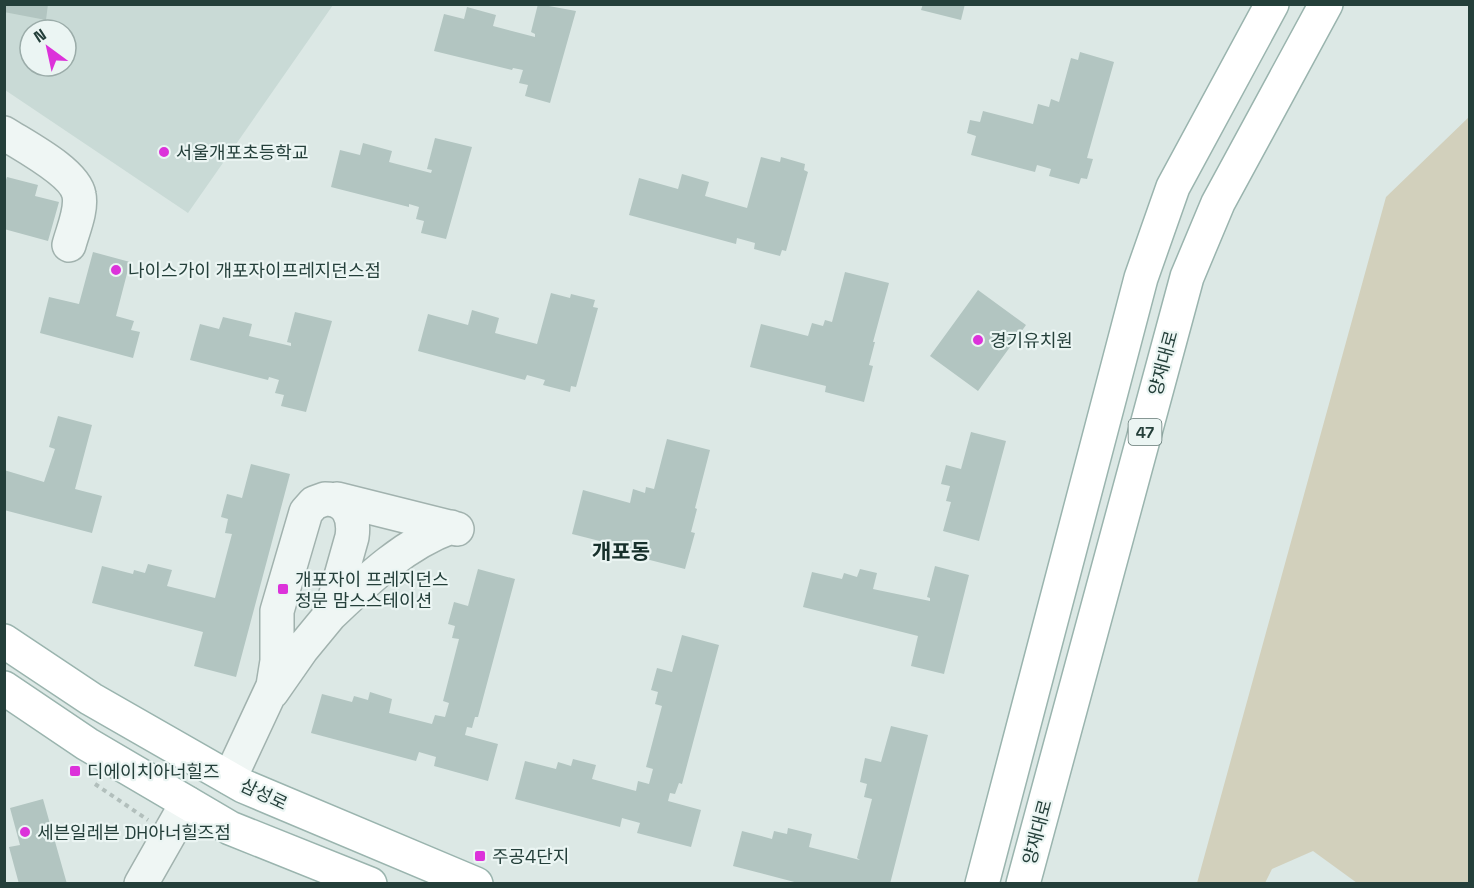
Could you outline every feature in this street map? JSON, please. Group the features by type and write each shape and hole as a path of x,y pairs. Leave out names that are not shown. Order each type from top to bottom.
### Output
{"main road":[{"name":"47","path":"982,884 1141,278 1173,187 1272,4"},
{"name":"양재대로","path":"1023,884 1186,277 1218,203 1326,4"},
{"name":"삼성로","path":"4,641 91,699 230,778 301,811 476,884"},
{"path":"4,688 87,744 230,828 370,884"}],"lane":[{"path":"4,133 65,174 76,186 80,202 69,245"},
{"path":"272,692 277,661 277,611 302,523 314,503 325,499 337,499 460,530 435,533 316,616"},
{"path":"230,778 272,692 316,616 354,525 346,506 337,499"},
{"path":"141,884 187,803"}],"shaded area":[{"name":"서울개포초등학교","path":"4,5 333,5 188,213 5,90"},
{"path":"1469,117 1469,883 1357,883 1313,851 1272,869 1265,883 1197,883 1386,197"}],"building":[{"path":"4,4 48,4 46,18 4,12"},
{"path":"538,4 576,11 550,103 525,96 528,85 519,83 523,70 513,68 512,70 434,51 444,14 464,19 467,7 496,15 493,26 535,37 535,34 531,32"},
{"path":"923,4 965,4 961,20 921,10"},
{"path":"1080,52 1114,62 1087,158 1093,159 1087,179 1081,178 1079,184 1049,176 1051,169 1037,165 1035,172 971,155 976,136 967,133 970,120 980,122 983,111 1033,124 1038,104 1049,107 1051,99 1059,102 1071,58 1078,60"},
{"path":"435,138 472,147 446,239 421,233 424,221 416,219 419,207 409,204 409,207 331,187 340,150 360,155 363,143 392,151 389,162 431,173 432,170 427,169"},
{"path":"761,157 780,162 781,157 805,164 804,170 808,172 786,251 782,250 780,256 754,249 755,243 737,238 736,244 629,215 639,178 678,189 682,174 709,182 705,196 747,208"},
{"path":"7,177 38,185 35,196 59,202 48,241 4,229 4,186"},
{"path":"93,252 130,262 116,316 134,321 131,330 140,332 133,358 40,333 49,297 79,304"},
{"path":"845,272 889,283 873,342 875,342 869,365 873,366 864,402 825,392 826,386 750,367 761,324 808,336 812,323 823,326 825,320 832,322"},
{"name":"경기유치원","path":"978,290 1026,325 978,391 930,356"},
{"path":"551,293 570,298 571,294 595,300 593,307 598,308 576,387 571,386 570,392 543,385 545,380 527,375 525,380 418,351 428,314 468,325 472,310 499,318 495,333 537,344"},
{"path":"295,312 332,321 306,412 281,406 284,395 275,393 279,380 269,377 268,380 190,360 200,324 219,329 223,317 252,324 249,336 291,346 291,343 287,342"},
{"path":"58,416 92,425 75,489 102,496 92,533 4,510 4,470 44,482 55,449 49,447"},
{"path":"971,432 1006,441 979,541 943,531 951,502 946,501 950,486 941,484 946,465 961,469"},
{"path":"667,439 710,450 695,508 697,509 691,532 695,533 685,569 646,559 647,553 572,534 583,490 630,503 633,489 645,493 646,487 654,489"},
{"path":"251,464 290,474 236,677 194,666 203,632 92,603 102,566 133,574 134,570 145,573 148,564 172,570 167,586 215,598 232,534 225,533 228,519 221,517 227,494 242,498"},
{"path":"935,566 969,575 944,674 911,666 918,636 803,607 812,572 842,579 844,573 857,577 860,569 877,573 873,589 930,601 927,597"},
{"path":"478,569 515,579 478,717 475,717 472,728 467,727 465,735 498,744 488,781 434,766 436,757 419,752 416,761 311,733 322,694 352,702 354,696 368,700 370,692 392,699 389,713 432,724 435,715 445,717 449,703 443,701 459,639 452,638 455,626 448,624 454,602 468,606"},
{"path":"682,635 719,645 682,784 679,783 675,794 670,793 668,801 701,810 691,847 637,833 640,823 622,818 620,827 515,799 525,761 556,769 558,762 571,766 573,759 596,765 592,779 636,791 638,781 649,784 653,769 646,767 662,706 655,704 658,692 651,690 657,668 672,672"},
{"path":"891,726 928,735 890,884 802,884 733,866 742,831 772,839 774,831 787,834 788,828 812,834 809,847 860,860 857,858 872,799 864,797 867,784 860,782 865,758 881,762"},
{"path":"43,799 67,884 19,884 9,847 20,845 10,808"}],"place":[{"name":"서울개포초등학교","path":"164,152"},
{"name":"나이스가이 개포자이프레지던스점","path":"116,270"},
{"name":"경기유치원","path":"978,340"},
{"name":"개포자이 프레지던스 정문 맘스스테이션","path":"283,589"},
{"name":"디에이치아너힐즈","path":"75,771"},
{"name":"세븐일레븐 DH아너힐즈점","path":"25,832"},
{"name":"주공4단지","path":"480,856"}],"district":[{"name":"개포동","path":"621,551"}]}
